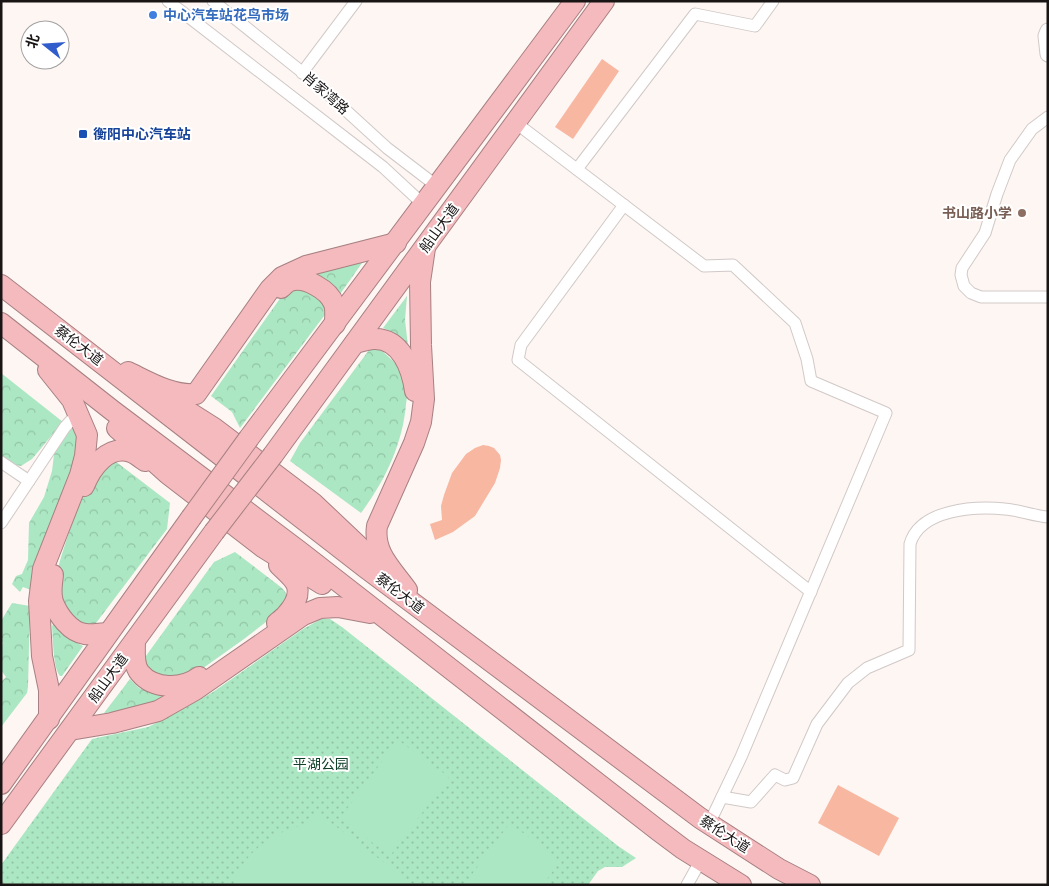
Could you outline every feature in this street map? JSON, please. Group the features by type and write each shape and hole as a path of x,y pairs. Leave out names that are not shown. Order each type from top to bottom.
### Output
{"highway":[{"name":"船山大道","path":"1,784 191,518 242,441 335,324 575,1"},
{"name":"船山大道","path":"1,824 604,1"},
{"path":"123,370 175,393 196,394 270,289 282,276 306,266 396,243"},
{"path":"407,590 378,550 376,538 377,526 414,444 421,422 424,391 420,282 426,246"},
{"path":"335,324 335,304 325,292 314,285 298,280 290,281 281,287 203,399 203,406 452,632"},
{"name":"蔡伦大道","path":"1,285 366,568 709,824 779,869 810,885"},
{"name":"蔡伦大道","path":"1,324 168,474 264,548 404,633"},
{"name":"蔡伦大道","path":"1,324 651,825 732,883"},
{"path":"59,330 214,428 242,441"},
{"path":"312,503 354,526 363,526 382,497 406,443 413,416 415,390 411,372 404,357 388,341 375,339 355,343"},
{"path":"41,361 72,400 87,435 85,456 80,475 43,569 39,601 42,656 49,690 49,719"},
{"path":"108,633 84,634 68,626 60,616 53,601 52,588 55,560 69,522 87,478 102,458 116,451 130,452 168,474"},
{"path":"135,641 136,662 139,672 162,686 178,685 195,680 281,620 292,608 297,596 297,585 264,548"},
{"path":"70,730 112,723 158,711 195,690 303,615 320,608 338,607 370,613"}],"street":[{"path":"168,1 383,167 424,205"},
{"name":"肖家湾路","path":"213,1 302,73 387,148 438,187"},
{"path":"302,73 356,1"},
{"path":"577,169 695,14 755,26 773,1"},
{"path":"1048,31 1046,36 1048,54"},
{"path":"1048,117 1032,129 1010,160 985,233 965,262 961,275 964,286 971,293 980,297 1048,297"},
{"path":"516,123 704,266 732,265 795,323 807,358 811,381 886,412 741,757 709,824"},
{"path":"624,205 521,345 518,360 811,592"},
{"path":"1,523 65,427 78,413"},
{"path":"1,462 29,481"},
{"path":"722,797 751,802 775,776 785,780 793,778 817,724 848,683 866,668 910,650 910,544 912,537 919,528 930,520 952,511 968,509 1006,509 1048,517"},
{"path":"686,885 701,860"}],"green space":[{"path":"367,256 338,297 326,281 314,276 313,272"},
{"path":"300,288 320,297 327,312 240,428 232,412 211,396 281,297"},
{"path":"407,296 405,320 408,346 383,328"},
{"path":"372,346 383,352 402,372 406,381 407,394 404,419 397,447 378,488 361,513 290,461 300,443"},
{"path":"1,373 63,422 32,459 21,466 12,464 1,457"},
{"path":"70,427 74,428 78,439 79,453 31,590 23,587 20,592 12,584 16,576 22,574 28,560 29,523 44,497 52,471 55,447"},
{"path":"115,461 170,503 167,529 93,627 77,622 71,616 55,588 56,578 72,525 94,474 100,467"},
{"path":"235,552 286,593 287,598 280,611 199,671 184,678 151,674 143,660 214,562"},
{"path":"12,603 30,606 28,687 27,693 1,727 1,682 6,677 1,670 1,646 3,643 1,641 1,621"},
{"name":"平湖公园","path":"321,619 330,619 342,627 618,846 636,858 622,867 605,867 598,871 588,885 1,885 1,865 92,739 148,727 174,714 213,692 303,629"},
{"path":"55,622 67,636 83,646 62,676 58,672 55,660 52,626"},
{"path":"130,679 139,688 163,697 165,701 135,711 104,713"},
{"path":"398,740 449,777 390,856 340,818"},
{"path":"318,813 414,885 233,885 245,862 262,844 284,831 309,824"},
{"path":"510,823 560,861 543,885 464,885"}],"building":[{"path":"602,59 619,71 573,139 555,127"},
{"path":"483,445 494,448 500,455 500,468 495,483 475,516 453,532 435,540 430,524 442,520 441,506 452,473 466,454"},
{"path":"838,785 899,818 879,856 818,823"}],"place":[{"name":"中心汽车站花鸟市场","path":"153,15"},
{"name":"衡阳中心汽车站","path":"83,134"},
{"name":"书山路小学","path":"1022,213"}]}
